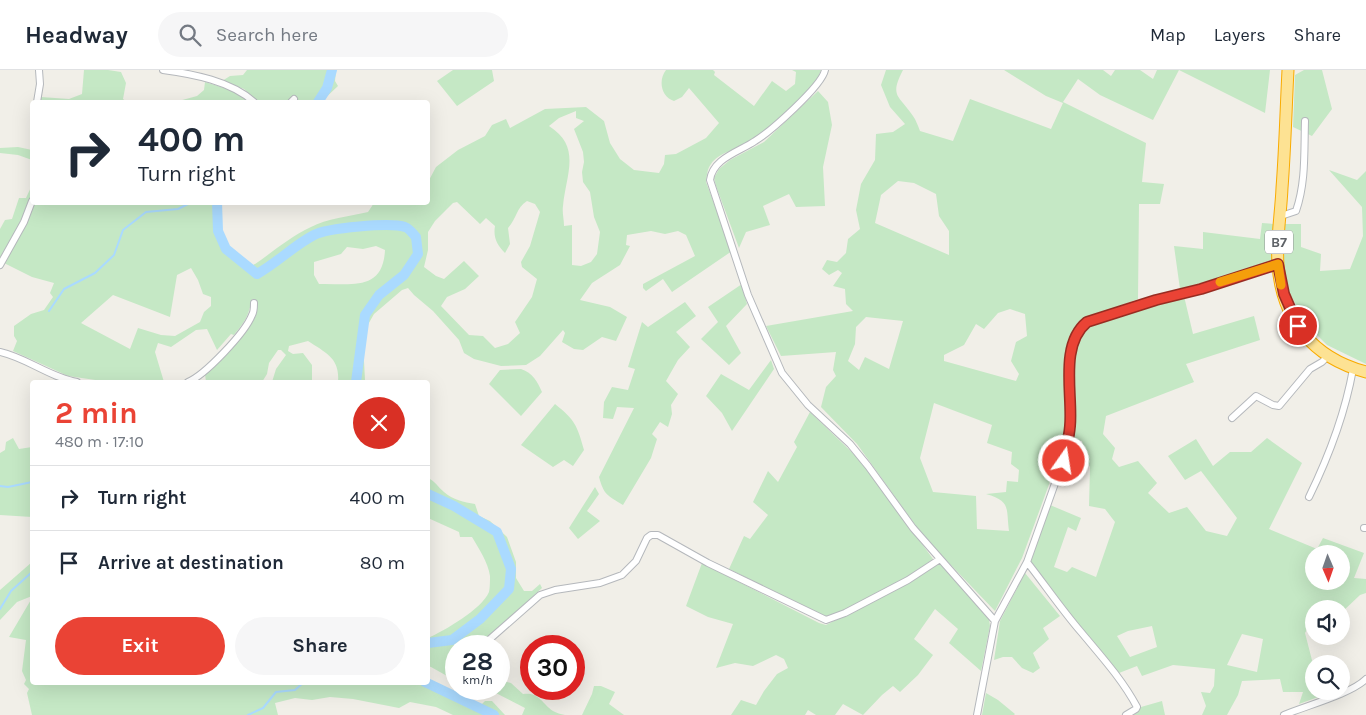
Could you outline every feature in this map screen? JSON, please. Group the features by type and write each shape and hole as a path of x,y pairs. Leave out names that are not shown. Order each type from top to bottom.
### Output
{"highway":[{"name":"B7","path":"1288,70 1278,264 1284,294 1292,316 1306,338 1328,356 1366,372"}],"street":[{"path":"37,100 40,84 39,70"},
{"path":"163,70 214,81 239,91 251,100"},
{"path":"825,70 821,81 772,128 755,142 722,160 713,171 710,180 727,226 748,295 782,373 804,400 856,452 913,528 995,620"},
{"path":"1281,216 1296,211 1300,198 1304,174 1305,122"},
{"path":"0,265 24,222 30,205"},
{"path":"977,715 995,620 1026,562 1064,461 1071,425 1070,354 1082,327 1092,320 1156,300 1201,289 1278,264"},
{"path":"191,380 205,372 235,339 253,314 254,303"},
{"path":"0,352 65,380"},
{"path":"1232,418 1256,396 1273,406 1279,406 1310,369 1328,356"},
{"path":"1309,497 1334,441 1353,368"},
{"path":"495,635 540,595 555,590 600,583 622,574 632,566 647,538 651,535 663,537 708,563 824,620 845,613 908,580 940,559"},
{"path":"1026,562 1108,664 1133,700 1137,707 1126,715"},
{"path":"1284,715 1345,692 1366,679"}],"green space":[{"path":"84,70 121,72 126,83 124,100 41,100 41,97 69,99 82,94"},
{"path":"247,70 336,70 335,81 338,86 323,100 294,100 294,97 289,100 256,100 244,89 222,81 230,76 243,75"},
{"path":"453,70 492,70 494,81 457,106 437,81"},
{"path":"666,70 713,70 715,72 714,75 754,106 772,81 786,91 795,84 796,72 792,70 821,70 818,80 811,88 774,123 747,143 718,157 710,166 706,182 732,251 672,292 663,279 646,291 643,288 643,284 695,256 686,235 678,231 665,234 651,231 627,235 626,245 630,246 620,265 592,283 580,300 610,307 627,317 616,341 602,337 583,350 574,349 562,342 565,333 563,330 540,356 526,365 501,366 474,359 464,353 459,340 433,311 408,288 402,290 374,314 366,328 363,342 365,380 338,380 337,367 331,357 308,341 289,346 288,351 293,354 303,353 312,365 312,380 273,380 276,369 286,355 281,350 278,350 269,363 267,374 263,380 206,380 205,374 248,329 255,317 257,302 252,299 248,314 241,326 217,350 207,329 196,330 171,347 158,343 155,352 163,380 95,380 68,376 13,351 17,341 14,336 14,326 31,314 44,310 53,297 50,293 54,283 32,277 4,263 26,225 34,205 222,205 220,220 224,238 232,251 252,266 288,240 317,224 368,212 373,205 430,205 430,178 436,167 458,150 485,136 492,125 506,119 510,128 545,109 586,107 604,121 610,143 620,159 634,170 659,173 664,164 665,155 676,154 706,138 719,123 689,88 682,97 674,101 666,96 662,88 662,78","holes":["576,111 576,118 584,121 574,129 583,152 583,182 590,192 594,217 600,232 597,254 591,262 581,266 572,265 572,225 564,226 563,208 569,172 569,152 566,143 549,126 559,118","527,201 535,204 540,212 530,246 521,262 522,267 537,279 532,297 515,322 520,333 508,344 495,348 483,336 469,335 441,306 447,297 465,289 479,276 464,261 444,279 436,276 424,267 428,250 428,232 435,221 453,203 457,202 480,224 486,218 495,226 496,241 505,253 510,244 508,228 523,204","376,246 385,250 383,263 378,273 372,279 353,284 319,284 314,275 314,262 341,254 347,247 363,249","191,268 203,294 211,297 211,306 204,312 200,322 175,336 161,335 138,328 130,349 81,323 113,295 170,317 177,275"]},
{"path":"886,70 903,70 896,91 914,118 920,131 953,141 970,99 1051,129 1063,103 1046,96 1004,70 1103,70 1111,76 1115,70 1140,70 1153,79 1157,70 1179,70 1153,120 1100,95 1078,79 1063,102 1146,143 1142,182 1164,184 1160,204 1139,204 1138,299 1078,322 1072,336 1065,363 1065,424 1062,449 1022,558 995,611 924,537 857,444 821,407 826,387 836,376 833,370 836,352 781,356 766,326 853,311 846,304 845,289 833,286 842,273 838,270 829,275 822,269 827,260 837,262 846,253 848,239 860,229 856,210 861,184 875,160 876,134 893,132 905,124 890,107 881,85","holes":["898,181 914,183 936,194 939,216 949,231 949,255 875,223 881,195","1010,309 1025,314 1027,336 1016,342 1011,361 1019,374 1016,381 944,361 944,355 964,345 976,324 984,329 998,313","866,317 903,321 889,369 865,357 859,370 848,361 855,344 856,327","934,403 992,425 987,443 1012,452 1011,464 1019,470 1018,482 1007,481 1006,492 986,494 1000,499 1006,507 1009,531 977,529 976,496 933,492 920,458"]},
{"path":"1179,70 1270,70 1265,113"},
{"path":"1304,70 1322,70 1332,109 1312,136 1293,127 1295,75"},
{"path":"205,82 240,93 248,100 182,100 197,96 204,90"},
{"path":"818,91 828,102 832,125 823,167 825,206 796,207 789,194 763,206 770,225 746,232 739,248 714,178 719,169 730,160 764,142"},
{"path":"18,147 30,150 30,159 18,155 0,153 0,148"},
{"path":"1329,170 1357,180 1366,171 1366,364 1327,345 1307,325 1292,298 1288,299 1282,266 1283,224 1301,224 1301,247 1321,254 1320,271 1350,269 1363,236 1362,207"},
{"path":"30,189 30,198 25,212 0,258 0,229 5,220 12,219 19,198 26,198"},
{"path":"1262,223 1274,224 1272,263 1180,289 1174,246 1203,249 1203,232 1260,239"},
{"path":"742,284 747,304 726,326 741,353 729,365 701,339 718,322 708,307"},
{"path":"1184,296 1193,334 1254,316 1260,340 1186,364 1194,382 1106,416 1103,434 1115,448 1112,459 1119,467 1138,461 1157,483 1148,493 1169,513 1187,507 1206,531 1227,536 1237,518 1201,471 1185,480 1168,456 1196,439 1213,466 1230,452 1251,452 1267,438 1302,463 1269,529 1307,545 1305,545 1305,590 1350,590 1350,548 1364,553 1354,578 1366,579 1366,593 1360,595 1350,604 1350,600 1305,600 1305,645 1308,645 1311,655 1305,655 1305,700 1310,700 1299,704 1303,692 1283,692 1280,679 1242,681 1238,695 1227,715 1202,715 1206,706 1201,692 1210,693 1214,686 1215,669 1173,665 1142,676 1137,666 1119,673 1083,631 1029,561 1050,505 1081,518 1076,531 1068,527 1054,567 1067,572 1072,567 1096,577 1115,522 1105,509 1089,506 1090,467 1084,457 1082,441 1073,439 1073,362 1081,334 1090,324 1154,301","holes":["1152,626 1157,647 1130,657 1117,636 1128,631","1242,634 1263,639 1257,672 1227,665"]},
{"path":"685,302 696,316 676,332 690,347 678,360 666,381 678,394 671,405 672,414 668,427 660,422 652,434 657,439 651,458 623,505 607,494 599,477 634,408 617,407 613,419 603,418 604,402 612,387 628,390 635,369 628,367 642,322 648,327"},
{"path":"771,360 774,369 732,431 722,413 706,396 721,374 749,390"},
{"path":"521,369 534,378 542,392 521,416 489,384 500,370"},
{"path":"555,404 571,419 582,442 584,450 573,466 564,460 553,467 521,445"},
{"path":"810,412 863,463 933,559 908,577 834,616 825,617 729,569 744,536 750,539 768,515 753,502 768,471 778,482 797,447 794,442"},
{"path":"13,438 19,449 30,447 30,517 0,515 0,453 5,450 6,442"},
{"path":"430,479 451,497 475,504 479,516 490,521 507,537 516,562 516,578 524,591 532,591 540,584 542,588 491,635 445,635 445,675 430,667 430,637 471,612 485,599 490,586 489,571 472,537 460,537 459,532 430,519"},
{"path":"595,487 599,494 587,511 600,521 578,539 569,528"},
{"path":"1323,538 1342,545 1319,545"},
{"path":"702,563 826,625 911,582 940,563 989,619 990,626 981,671 949,643 958,629 935,609 914,639 933,655 918,675 900,692 893,686 863,715 843,704 835,715 816,715 808,710 805,715 731,715 741,700 756,705 777,674 788,668 784,659 776,655 753,666 735,663 716,668 733,624 708,617 686,606"},
{"path":"30,564 30,597 17,602 0,620 0,590"},
{"path":"1025,573 1060,616 1043,628 1049,639 1033,653 1040,668 1033,673 1022,668 1012,657 994,660 1000,621"},
{"path":"30,601 30,685 430,685 430,680 445,687 445,700 471,700 481,705 485,701 492,701 505,715 453,715 436,707 410,702 399,708 353,699 330,697 312,700 295,698 275,703 278,715 32,715 27,693 29,689 24,684 26,680 22,671 26,640 9,637"},
{"path":"510,683 520,691 520,700 541,700 553,711 565,715 522,715 525,708 509,700"},
{"path":"594,686 601,686 615,692 609,704 624,715 582,715"},
{"path":"986,693 998,700 1015,714 982,715"},
{"path":"1162,701 1165,715 1133,715 1141,707"}],"waterway":[{"path":"319,100 327,88 332,70"},
{"path":"49,311 64,289 95,273 114,255 123,230 146,212 178,209 186,205"},
{"path":"217,205 218,231 226,249 257,274 306,239 321,232 359,226 387,225 406,228 416,237 418,254 404,275 379,295 365,315 356,380"},
{"path":"0,486 8,487 30,482"},
{"path":"430,495 454,506 497,532 511,569 509,589 480,619 452,640 430,643"},
{"path":"0,609 11,591 30,574"},
{"path":"430,684 494,715"},
{"path":"248,715 263,708 276,692 295,690 301,685"}],"slow traffic":[{"path":"1220,282 1278,264 1281,285"}],"route":[{"path":"1064,461 1071,425 1070,354 1082,327 1087,322 1156,300 1201,289 1278,264 1287,305 1298,326"}]}
